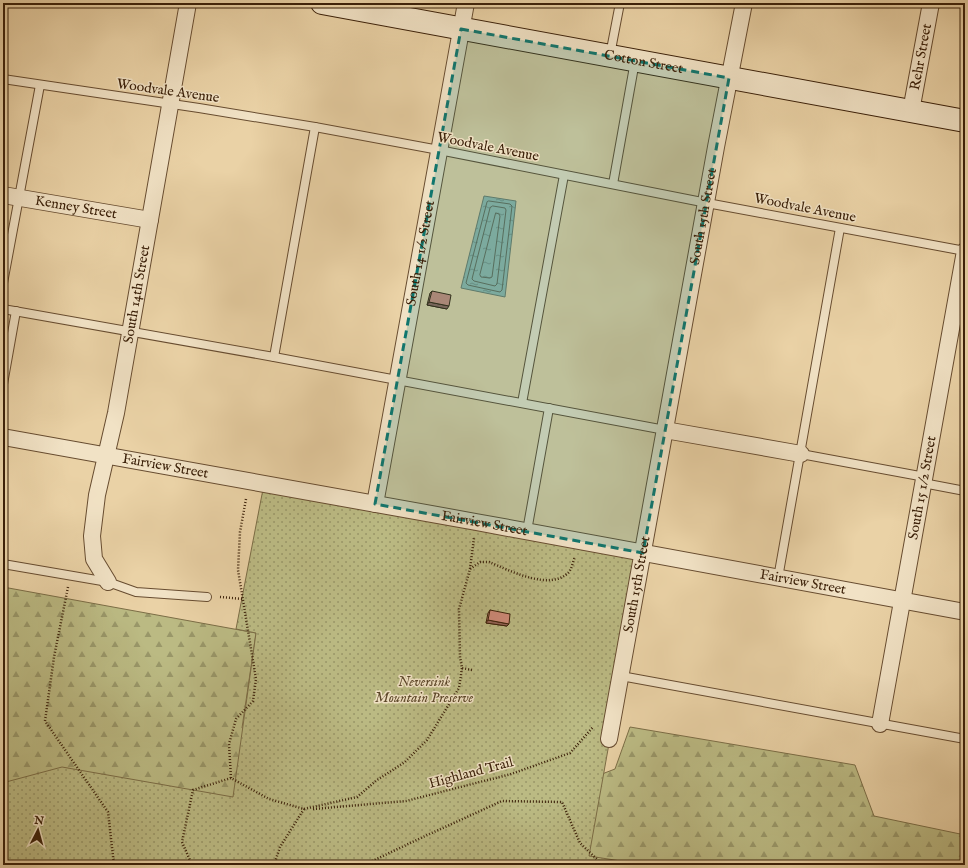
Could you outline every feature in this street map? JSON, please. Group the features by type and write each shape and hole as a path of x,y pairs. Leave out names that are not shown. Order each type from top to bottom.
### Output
{"street":[{"name":"South 14th Street","path":"108,582 94,560 92,536 97,495 116,413 188,3"},
{"name":"Cotton Street","path":"322,3 965,122"},
{"name":"South 14 1/2 Street","path":"375,504 466,3"},
{"name":"South 15th Street","path":"609,739 729,78 744,3"},
{"name":"Rehr Street","path":"911,111 931,3"},
{"name":"Kenney Street","path":"3,195 150,220"},
{"name":"South 15 1/2 Street","path":"880,724 965,251"},
{"path":"665,430 801,454"},
{"name":"Fairview Street","path":"3,437 527,531 965,612"}],"lane":[{"path":"610,56 620,3"},
{"path":"612,184 635,60"},
{"name":"Woodvale Avenue","path":"3,79 316,127 707,203 965,251"},
{"path":"3,283 40,85"},
{"path":"274,357 316,127"},
{"path":"522,403 564,175"},
{"path":"778,578 840,228"},
{"path":"3,309 274,357 665,430"},
{"path":"3,384 16,311"},
{"path":"527,531 549,408"},
{"path":"801,454 924,480 965,491"},
{"path":"3,564 108,582 136,592 207,597"},
{"path":"621,676 965,739"}],"path":[{"path":"192,865 182,842 193,790 231,778 229,744 236,718 254,701 256,680 238,570 240,532 250,481"},
{"path":"274,865 280,847 304,809 357,797 378,780 405,762 427,740 459,688 462,668 460,657 459,609 470,569 474,540"},
{"path":"470,569 480,562 488,562 539,580 558,579 570,571 580,542"},
{"path":"70,575 54,657 45,721 108,812 114,865"},
{"path":"207,597 243,599"},
{"path":"462,668 472,670"},
{"name":"Highland Trail","path":"231,778 269,799 304,809 406,801 511,774 570,753 596,723"},
{"path":"364,865 502,801 562,802 580,843 603,865"},
{"path":"3,858 10,865"}],"highlighted area":[{"path":"461,29 729,78 643,553 375,504"}],"green space":[{"name":"Neversink Mountain Preserve","path":"264,484 643,553 589,856 646,865 3,865 3,782 62,767 233,797 256,633 236,629"},
{"path":"3,587 256,633 242,728 581,782 615,769 630,727 855,765 874,816 965,835 965,865 3,865"}],"water":[{"path":"484,196 516,201 505,297 461,288"}],"building":[{"path":"432,291 451,295 449,306 429,302"},
{"path":"490,610 510,614 509,624 488,620"}]}
